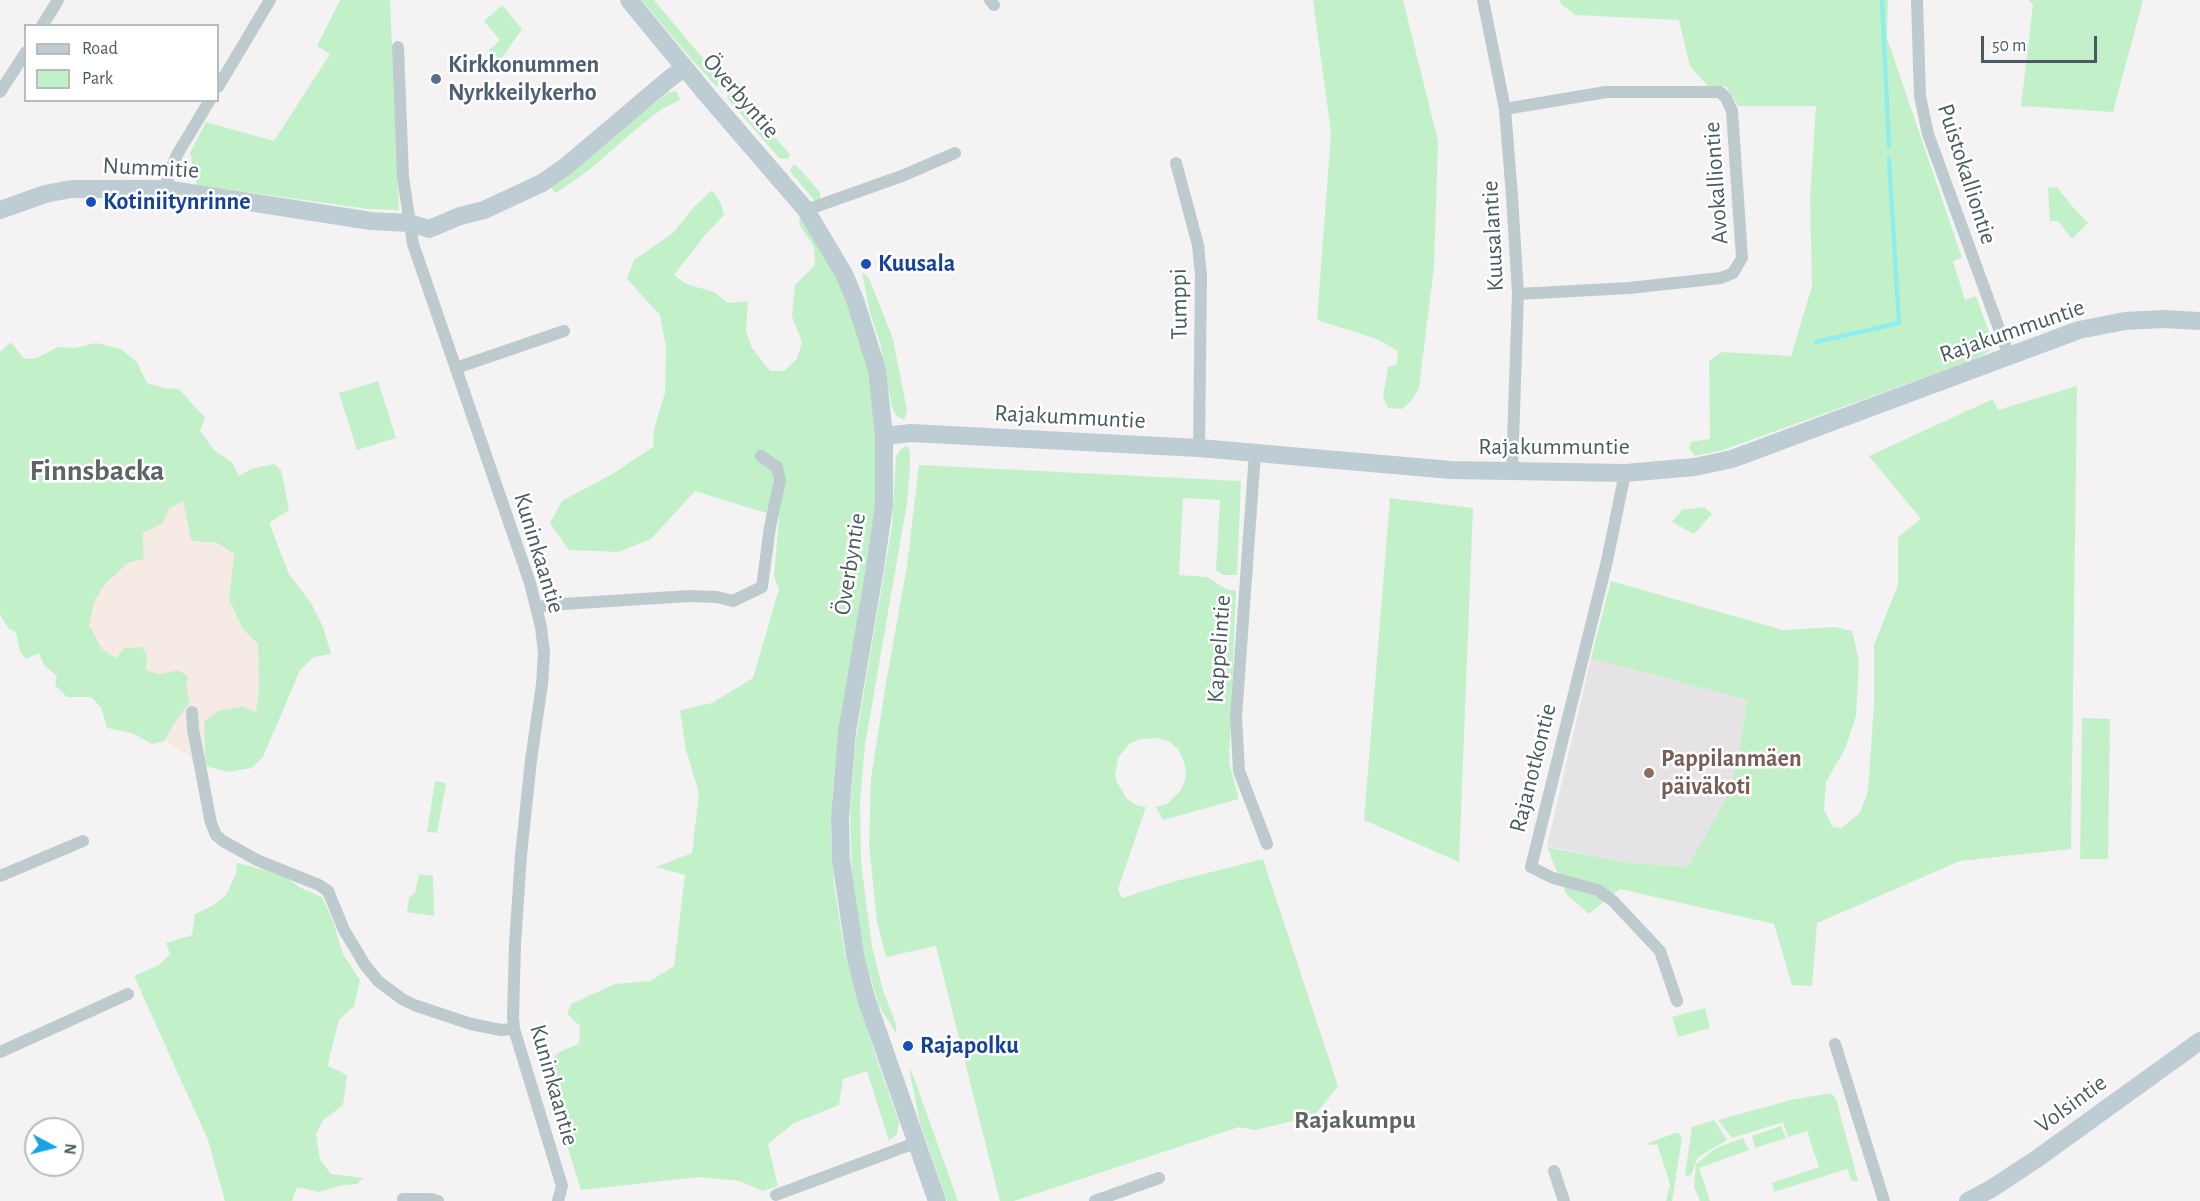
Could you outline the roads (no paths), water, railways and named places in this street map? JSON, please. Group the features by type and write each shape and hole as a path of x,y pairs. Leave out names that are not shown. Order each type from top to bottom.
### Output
{"street":[{"path":"43,24 58,0"},
{"path":"219,85 270,0"},
{"name":"Överbyntie","path":"629,0 806,210 840,265 855,300 876,370 884,436 884,505 842,773 841,860 855,956 866,998 937,1201"},
{"name":"Kuusalantie","path":"1483,0 1505,109 1518,294 1512,472"},
{"name":"Puistokalliontie","path":"1917,0 1920,96 1928,135 2009,356"},
{"name":"Kuninkaantie","path":"398,47 403,177 416,255 537,608 544,653 521,855 515,944 514,1029 562,1186 558,1201"},
{"path":"0,92 24,55"},
{"name":"Nummitie","path":"0,210 45,194 70,189 165,189 371,221 409,223 427,216 460,216 484,210 542,183 565,167 684,68"},
{"name":"Avokalliontie","path":"1505,109 1606,92 1707,92 1720,93 1726,98 1732,111 1742,258 1733,273 1721,278 1629,288 1518,294"},
{"path":"165,189 178,153 209,102"},
{"path":"806,210 902,176 955,153"},
{"name":"Tumppi","path":"1176,163 1198,245 1201,276 1199,448"},
{"name":"Rajakummuntie","path":"884,436 911,433 1199,448 1451,470 1625,473 1695,467 1732,459 2079,330 2125,321 2163,319 2200,321"},
{"path":"456,368 564,331"},
{"name":"Kappelintie","path":"1255,453 1236,717 1239,771 1267,844"},
{"path":"537,608 547,605 688,596 717,597 733,601 762,586 770,527 780,480 777,467 761,456"},
{"name":"Rajanotkontie","path":"1625,473 1607,561 1531,867 1553,878 1598,890 1613,901 1660,951 1677,1001"},
{"path":"192,712 193,729 211,824 216,835 257,860 319,885 328,891 344,930 365,965 378,981 402,999 471,1024 501,1030 514,1029"},
{"path":"0,876 83,841"},
{"path":"0,1052 128,994"},
{"name":"Volsintie","path":"1968,1201 1991,1189 2038,1158 2200,1041"},
{"path":"1834,1044 1884,1201"},
{"path":"776,1195 915,1143"},
{"path":"1554,1171 1564,1201"},
{"path":"1095,1201 1159,1178"},
{"path":"403,1199 438,1201"}],"waterway":[{"path":"1882,0 1889,147"},
{"path":"1816,342 1899,323 1889,159"}],"place":[{"name":"Kirkkonummen Nyrkkeilykerho","path":"436,79"},
{"name":"Kotiniitynrinne","path":"91,202"},
{"name":"Kuusala","path":"866,264"},
{"name":"Pappilanmäen päiväkoti","path":"1649,773"},
{"name":"Rajapolku","path":"908,1046"}],"district":[{"name":"Finnsbacka","path":"97,471"},
{"name":"Rajakumpu","path":"1355,1120"}]}
